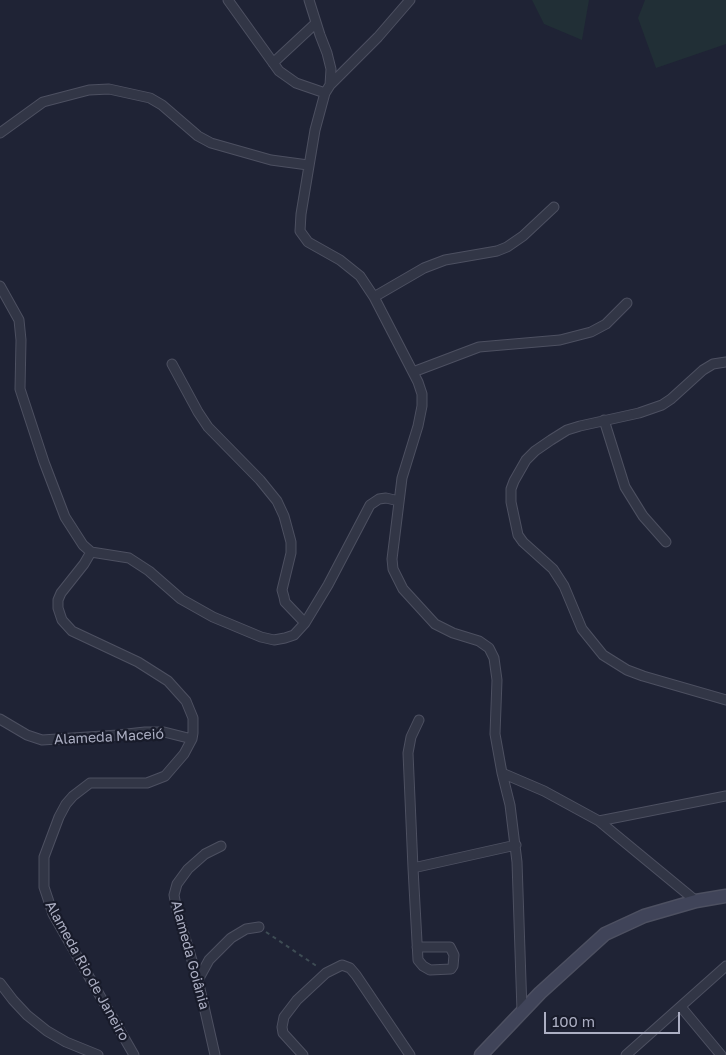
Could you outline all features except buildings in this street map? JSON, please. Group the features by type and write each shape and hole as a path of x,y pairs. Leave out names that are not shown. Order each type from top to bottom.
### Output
{"street":[{"path":"228,0 279,71 296,83 327,89"},
{"path":"310,0 331,69 308,165 300,231 305,238 352,268 360,276 374,297 413,372 422,394 418,426 406,463 399,501 392,559 393,569 402,589 435,624 453,633 479,640 489,648 494,658 497,680 495,734 510,805 516,845 522,1011"},
{"path":"327,89 378,37 410,0"},
{"path":"273,63 316,23"},
{"path":"0,133 43,102 89,90 109,89 150,98 198,136 211,143 271,160 308,165"},
{"path":"374,297 424,268 445,260 507,247 523,236 554,207"},
{"path":"0,286 19,320 21,340 20,389 44,462 65,517 83,545 91,552 129,558 149,571 180,599 201,611 261,637 274,640 294,635 305,623 328,585 370,505 379,499 386,498 399,501"},
{"path":"413,372 479,347 560,340 591,332 606,324 627,303"},
{"path":"724,697 643,676 627,670 603,655 582,629 564,586 553,569 523,542 518,535 511,502 511,489 526,460 535,451 567,430 639,413 662,405 703,370 713,364 726,362"},
{"path":"172,364 208,427 260,480 277,501 287,522 291,542 291,553 282,590 285,602 305,623"},
{"path":"604,420 625,487 643,516 666,542"},
{"path":"91,552 58,600 58,608 62,620 72,631 138,662 168,682 186,701 191,711 194,727 192,739"},
{"name":"Alameda Maceió","path":"0,719 27,735 42,740 145,732 164,732 192,739"},
{"path":"417,947 408,753 411,737 419,720"},
{"name":"Alameda Rio de Janeiro","path":"134,1055 47,901 44,887 44,857 54,828 66,804 81,788 90,783 155,781 165,776 172,769 184,754 192,739"},
{"path":"502,774 544,791 599,821 696,901"},
{"path":"599,821 726,796"},
{"path":"413,868 516,845"},
{"name":"Alameda Goiânia","path":"215,1055 198,980 176,911 174,890 182,876 196,861 221,846"},
{"path":"481,1055 522,1011 605,934 644,916 696,901 726,896"},
{"path":"198,980 209,960 231,938 246,929 259,927"},
{"path":"303,1055 284,1033 283,1022 297,1000 326,973 338,966 346,966 356,974 410,1055"},
{"path":"626,1055 726,966"},
{"path":"0,983 17,1005 47,1031 66,1042 98,1055"},
{"path":"681,1007 721,1055"}],"path":[{"path":"259,927 326,973"}],"shaded area":[{"path":"532,0 589,0 582,40 544,24"},
{"path":"645,0 726,0 726,44 656,68 638,18"}]}
